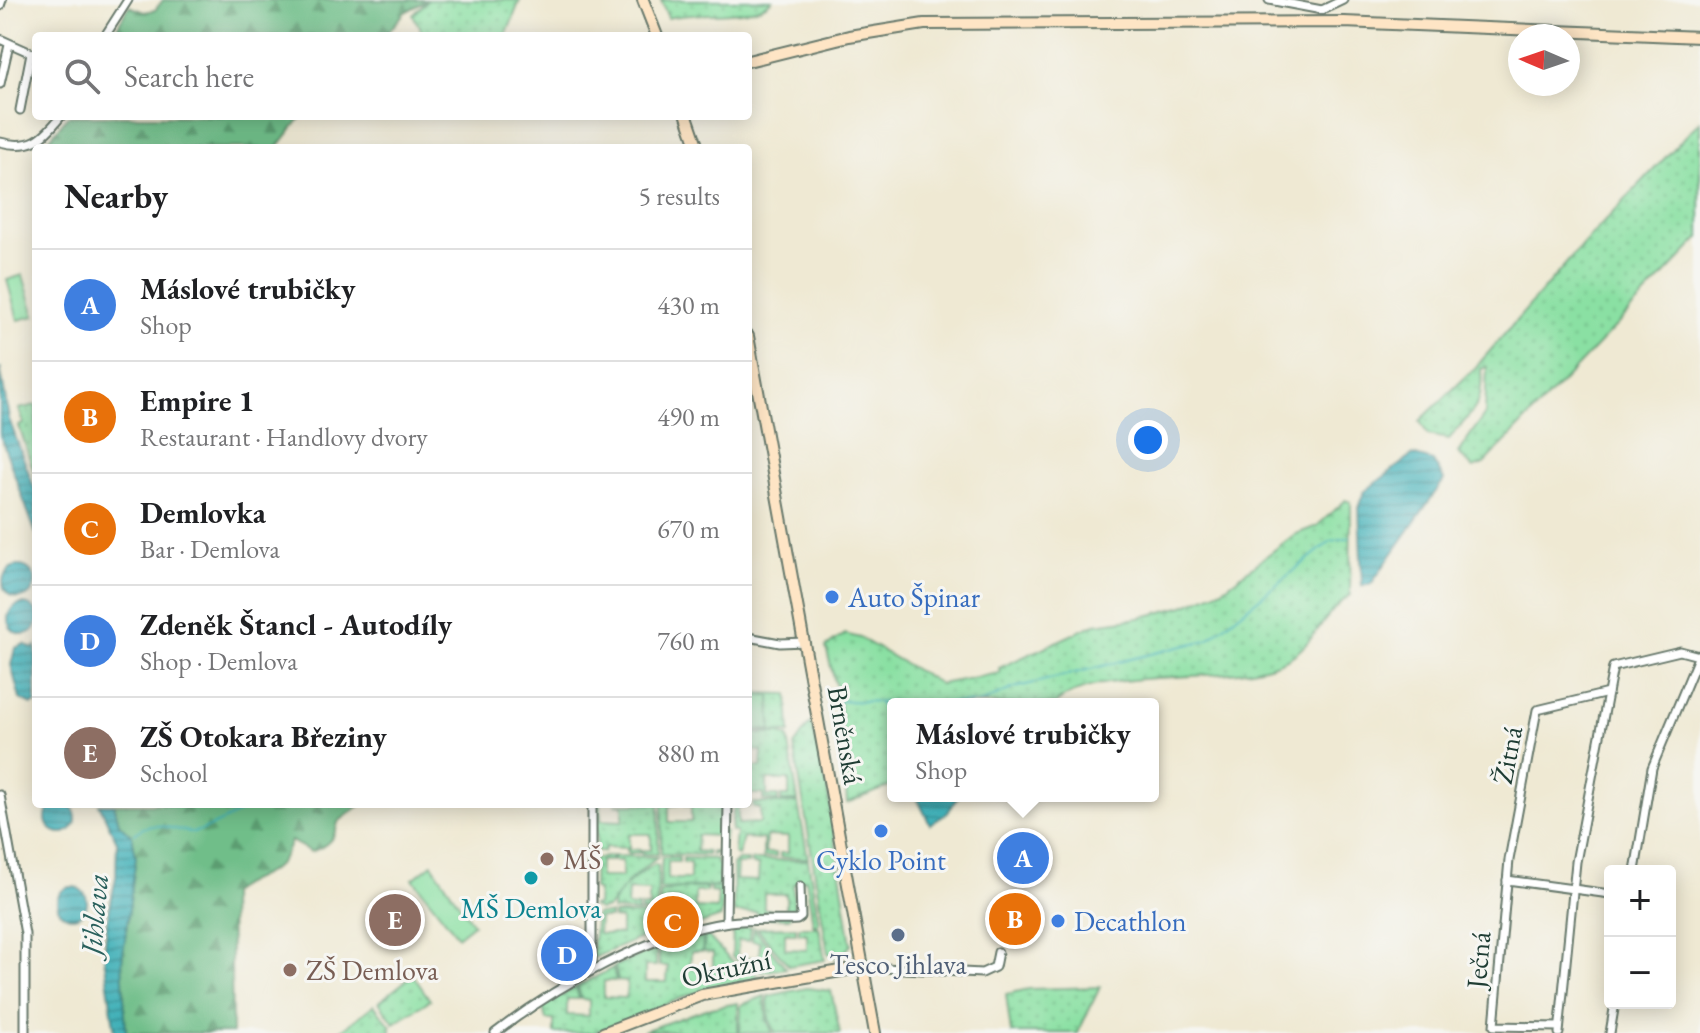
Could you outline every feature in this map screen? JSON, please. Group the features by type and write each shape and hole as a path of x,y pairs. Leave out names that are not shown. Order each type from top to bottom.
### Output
{"main road":[{"path":"643,0 655,32"},
{"path":"752,60 849,36 924,24 1344,22 1700,37"},
{"path":"688,120 697,144"},
{"name":"Brněnská","path":"752,357 875,1033"},
{"name":"Okružní","path":"603,1033 702,995 864,967"}],"street":[{"path":"0,6 2,0"},
{"path":"108,32 128,0"},
{"path":"1269,0 1310,10 1328,9 1343,0"},
{"path":"0,39 31,53 20,110"},
{"path":"0,84 9,45"},
{"path":"0,142 22,145 38,142 57,120"},
{"path":"752,638 791,644 805,642"},
{"path":"1573,888 1613,667 1680,651 1699,654 1652,768 1636,865"},
{"name":"Žitná","path":"1507,880 1537,710 1608,693"},
{"path":"0,795 25,934 25,1033"},
{"path":"592,808 592,970"},
{"path":"726,922 728,808"},
{"path":"1507,880 1604,893"},
{"name":"Ječná","path":"1507,880 1494,1026 1559,1030 1573,888"},
{"path":"495,1033 592,970 663,941 726,922 797,920 801,917 800,886"},
{"path":"864,967 982,973 995,967 998,952"},
{"path":"1610,1033 1614,1009"}],"green space":[{"path":"163,0 428,0 405,12 388,32 114,32 129,6 144,12 155,10"},
{"path":"428,0 520,0 508,32 422,32 413,15"},
{"path":"661,0 772,0 753,10 668,18"},
{"path":"65,120 299,120 280,144 45,144"},
{"path":"1700,121 1700,238 1484,464 1473,468 1458,453 1485,414 1487,367 1481,369 1480,393 1470,415 1449,439 1428,435 1420,421 1475,368 1585,242"},
{"path":"23,275 32,317 18,320 7,280"},
{"path":"32,406 32,466 19,426 24,424 19,409"},
{"path":"1346,500 1351,502 1350,595 1333,610 1303,647 1285,660 1230,673 1102,684 1066,698 887,698 887,787 847,803 839,699 826,647 845,634 860,638 940,684 1000,673 999,668 1095,624 1139,618 1184,606 1223,589 1294,535 1317,526"},
{"path":"752,693 788,694 790,733 752,731"},
{"path":"752,696 770,696 771,730 752,730"},
{"path":"811,722 827,786 851,945 841,956 834,957 828,953 794,746"},
{"path":"752,734 788,737 798,801 781,801 781,796 789,796 789,780 767,780 767,796 778,796 778,801 763,800 763,794 752,794 752,772 754,767 761,767 762,751 752,750"},
{"path":"753,803 798,803 808,858 780,857 780,853 788,853 788,837 766,836 765,853 776,853 776,857 763,857 763,839 743,838 738,856 734,854 736,832 731,831 734,808 738,808 738,824 760,823 760,808 753,807"},
{"path":"115,808 357,808 338,822 335,833 326,844 311,852 291,841 286,854 273,869 230,893 232,1033 126,1033 122,961 136,857 132,836 119,824"},
{"path":"595,808 601,808 601,820 623,821 623,808 659,808 658,854 642,854 642,850 651,850 651,834 629,834 629,849 640,850 640,853 627,853 627,848 605,847 604,852 597,851"},
{"path":"662,808 669,808 669,822 691,822 691,808 723,808 726,816 721,816 720,831 725,831 722,851 711,855 711,852 719,852 719,836 697,835 696,851 708,852 707,855 661,854"},
{"path":"612,856 611,861 600,861 600,877 622,877 622,861 613,861 614,856 658,857 630,880 608,908 599,910 592,906 597,905 598,890 593,889 594,859"},
{"path":"662,857 679,857 679,862 668,862 668,879 690,879 690,863 683,863 683,858 717,859 716,863 724,868 719,869 719,886 660,889"},
{"path":"738,860 748,860 748,864 737,864 736,880 758,881 759,865 751,864 751,860 808,860 819,924 813,924 806,879 793,884 794,910 789,918 778,918 778,910 786,910 786,894 764,894 764,909 775,910 775,918 758,917 757,912 734,913 733,865"},
{"path":"432,864 473,924 458,936 413,879"},
{"path":"655,864 658,866 657,912 641,912 641,907 649,907 649,891 628,890 627,906 638,907 638,912 612,910 622,890"},
{"path":"707,888 706,892 695,892 695,908 717,909 718,893 710,892 710,888 724,888 721,917 674,933 676,925 680,924 680,900 667,899 666,924 661,924 660,935 660,892"},
{"path":"596,914 610,914 610,918 599,918 598,934 621,934 621,919 613,918 613,914 657,915 657,931 591,959"},
{"path":"750,927 749,941 738,940 737,957 759,958 760,942 752,941 753,927 786,968 762,972 732,957 733,928"},
{"path":"796,927 796,933 785,933 785,949 807,950 807,934 799,933 799,927 819,927 825,960 789,966 757,928"},
{"path":"705,933 729,959 762,978 691,994 593,1033 554,1033 554,1020 546,1020 543,1007 576,987 579,999 567,999 567,1015 589,1016 589,1000 581,999 578,986 613,968 616,981 604,981 604,997 626,998 627,982 618,981 615,966 656,949 656,966 645,966 645,982 667,982 668,966 659,966 659,949 703,934 702,952 691,952 690,968 713,969 713,953 704,952"},
{"path":"413,975 430,1000 394,1023 379,1002"},
{"path":"1100,987 1078,1033 1011,1033 1006,994 1029,989"},
{"path":"807,988 831,991 840,1033 776,1033 769,1019 768,996"},
{"path":"765,996 767,1020 773,1033 740,1033 741,1005"},
{"path":"738,1003 738,1033 643,1031 706,1009"},
{"path":"374,1005 391,1026 391,1033 338,1033"}],"water":[{"path":"0,367 9,419 32,482 32,523 0,435"},
{"path":"1412,455 1433,461 1444,480 1371,584 1362,586 1359,505 1364,492"},
{"path":"19,566 30,571 30,593 19,598 8,593 3,582 8,571"},
{"path":"17,605 32,607 32,631 17,633 9,625 9,613"},
{"path":"25,644 32,648 32,705 20,699 11,665 15,648"},
{"path":"919,802 955,802 947,813 930,824"},
{"path":"49,808 73,808 75,824 67,832 55,832 47,824"},
{"path":"101,808 115,808 119,824 132,836 136,857 122,961 126,1033 115,1033 104,957 116,877 117,842"},
{"path":"72,887 83,891 87,902 83,913 72,917 61,913 57,902 61,891"}],"waterway":[{"path":"991,698 1014,688 1207,640 1331,541 1351,537"},
{"path":"838,701 887,702"},
{"path":"879,703 887,713"},
{"path":"135,834 141,829 155,826 195,832 246,808"}],"place":[{"name":"Auto Špinar","path":"832,597"},
{"name":"Cyklo Point","path":"881,831"},
{"name":"Máslové trubičky","path":"1023,858"},
{"name":"MŠ","path":"547,859"},
{"name":"MŠ Demlova","path":"531,878"},
{"name":"Empire 1","path":"1015,919"},
{"name":"ZŠ Otokara Březiny","path":"395,920"},
{"name":"Decathlon","path":"1058,921"},
{"name":"Demlovka","path":"673,922"},
{"name":"Tesco Jihlava","path":"898,935"},
{"name":"Zdeněk Štancl - Autodíly","path":"567,955"},
{"name":"ZŠ Demlova","path":"290,970"}],"water label":[{"name":"Jihlava","path":"94,914"}]}
